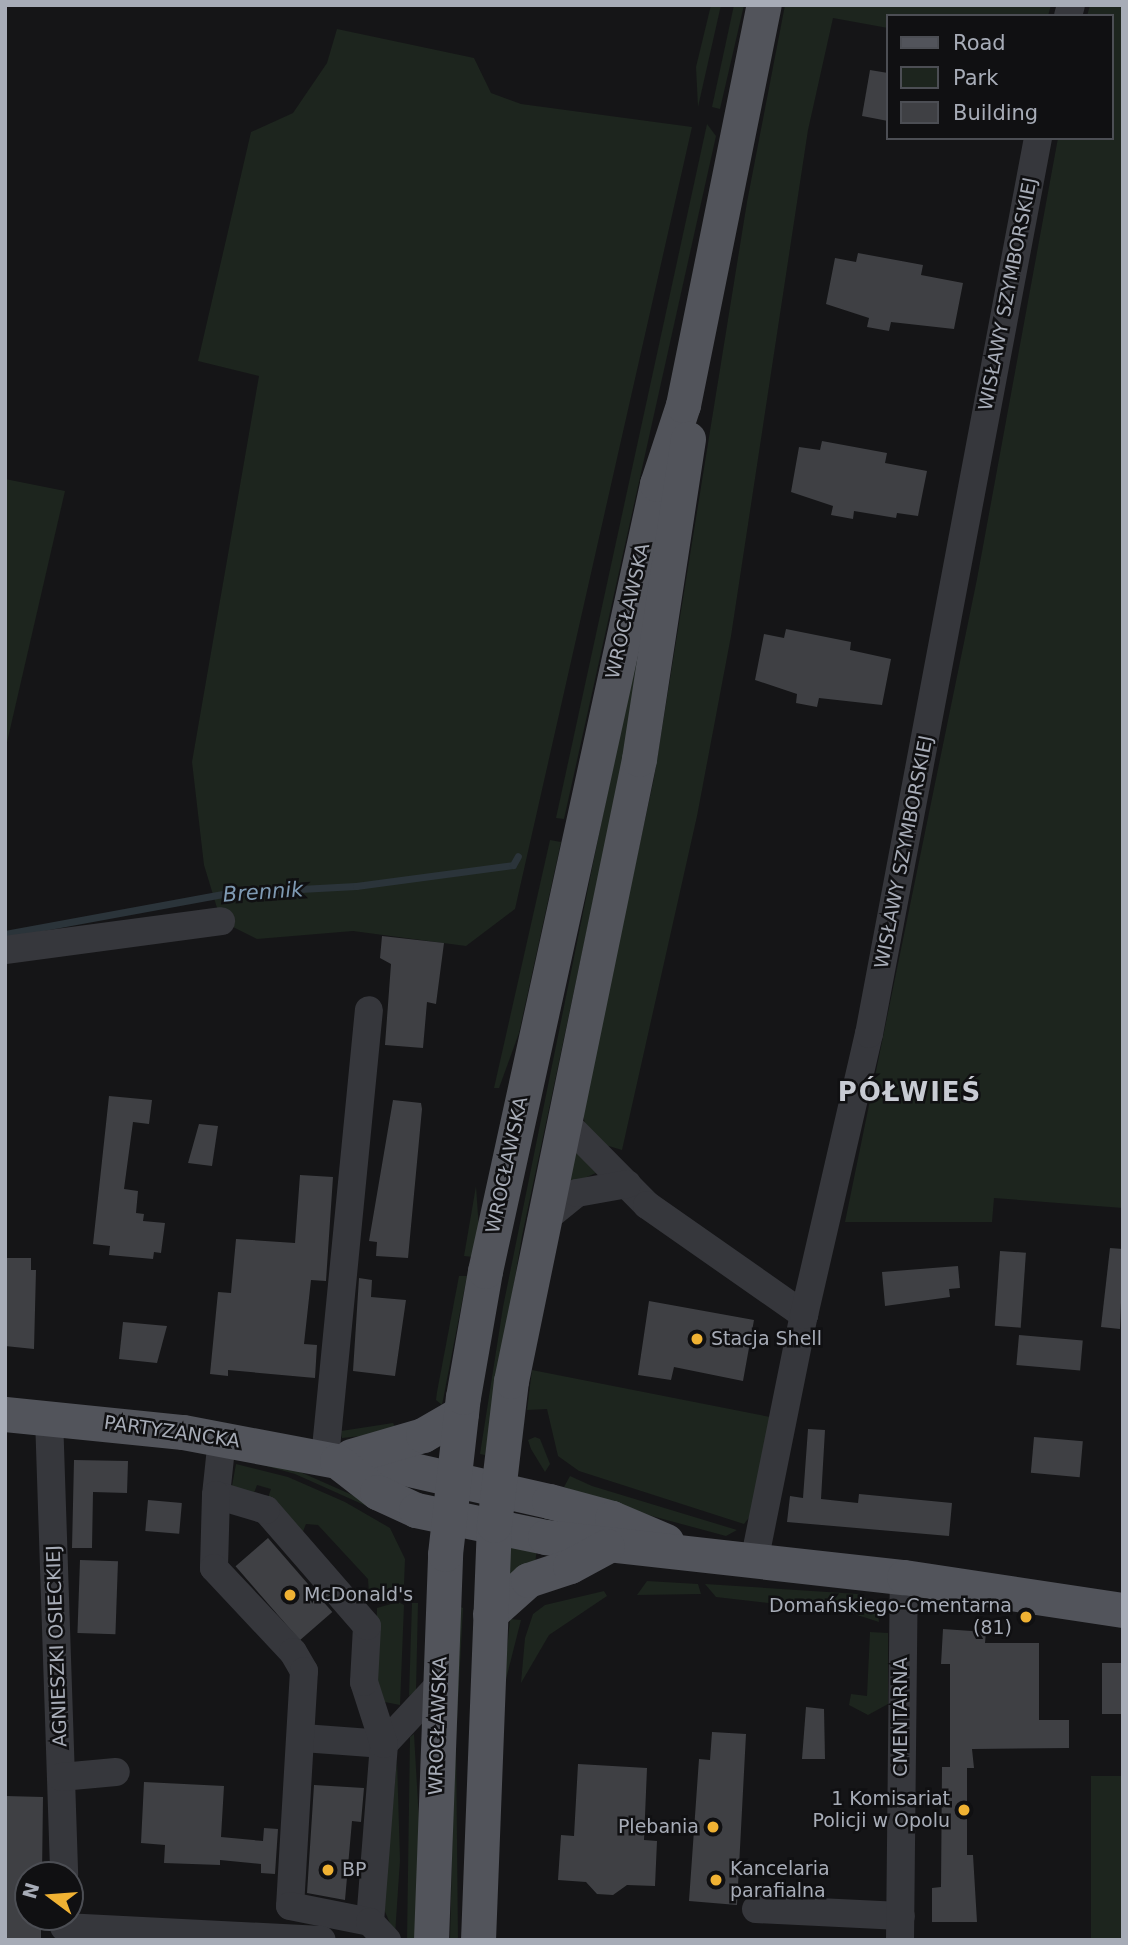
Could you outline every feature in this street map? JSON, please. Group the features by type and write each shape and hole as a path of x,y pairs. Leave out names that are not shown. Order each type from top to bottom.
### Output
{"main road":[{"name":"WROCŁAWSKA","path":"431,1940 439,1685 448,1515 461,1413 485,1271 542,998 657,484 683,405 764,5"},
{"name":"WROCŁAWSKA","path":"478,1940 494,1525 511,1381 541,1222 642,745 689,438 683,405"},
{"path":"331,1459 423,1435 461,1413"},
{"name":"PARTYZANCKA","path":"5,1415 49,1417 222,1439 331,1459 387,1464 498,1487 612,1518 695,1553"},
{"name":"PARTYZANCKA","path":"331,1459 377,1492 416,1510 607,1546 695,1553"},
{"path":"490,1614 528,1580 570,1566 607,1546"},
{"path":"695,1553 754,1562 904,1577 1123,1610"}],"street":[{"name":"WISŁAWY SZYMBORSKIEJ","path":"754,1562 804,1315 869,1034 1038,140"},
{"path":"5,950 221,921"},
{"path":"331,1459 369,1010"},
{"path":"563,1119 647,1205 804,1315"},
{"path":"541,1222 577,1193 627,1184"},
{"name":"AGNIESZKI OSIECKIEJ","path":"49,1417 64,1861"},
{"path":"216,1495 266,1510 367,1626 364,1682 384,1744 378,1931 290,1906 305,1682 299,1661 213,1564 216,1495 222,1439"},
{"name":"CMENTARNA","path":"900,1928 904,1577"},
{"path":"384,1744 439,1685"},
{"path":"303,1738 384,1744"},
{"path":"61,1777 116,1772"},
{"path":"755,1909 900,1928"},
{"path":"84,1929 322,1940"}],"green space":[{"path":"711,5 721,5 698,107 696,67"},
{"path":"734,5 744,5 720,109 712,107"},
{"path":"785,5 1051,5 1049,14 886,14 886,28 833,18 808,130 731,636 697,816 622,1150 589,1140 582,1111 654,778 747,202"},
{"path":"1090,5 1123,5 1123,1208 994,1198 992,1222 845,1222 977,579 1058,140 1114,140 1114,14 1088,14"},
{"path":"337,29 474,58 491,93 521,104 692,127 515,909 466,946 353,931 257,939 221,921 204,865 192,762 259,376 198,361 251,132 293,113 327,63"},
{"path":"707,124 716,136 564,819 556,818"},
{"path":"5,479 65,491 5,751"},
{"path":"655,558 637,694 522,1236 485,1455 480,1454 503,1307"},
{"path":"550,840 561,842 519,1033 499,1088 494,1088"},
{"path":"573,1148 596,1173 564,1187"},
{"path":"476,1186 479,1230 473,1257 464,1256"},
{"path":"459,1276 467,1276 442,1405 436,1400 437,1392"},
{"path":"532,1370 770,1417 751,1515 744,1524 579,1471 558,1456 547,1409 527,1410"},
{"path":"393,1423 398,1432 342,1438 341,1431"},
{"path":"535,1437 540,1439 550,1464 545,1472 528,1440"},
{"path":"236,1464 288,1477 345,1502 390,1528 405,1559 404,1585 369,1594 368,1579 318,1525 306,1524 302,1534 267,1500 271,1489 257,1485 254,1493 232,1486"},
{"path":"259,1464 298,1471 377,1506 391,1517 295,1474"},
{"path":"570,1476 592,1486 737,1530 726,1536 611,1505 564,1487"},
{"path":"509,1545 537,1547 535,1565 507,1580"},
{"path":"647,1581 698,1584 701,1594 637,1595"},
{"path":"705,1584 858,1594 877,1606 879,1622 848,1612 716,1597"},
{"path":"604,1591 607,1596 549,1635 521,1683 525,1638 533,1614 545,1605"},
{"path":"398,1602 404,1605 400,1705 385,1702 375,1693 377,1608"},
{"path":"412,1603 418,1603 416,1691 409,1696"},
{"path":"458,1606 463,1608 456,1742 458,1940 450,1940"},
{"path":"510,1619 521,1620 503,1691"},
{"path":"870,1632 888,1633 888,1704 868,1715 849,1705 851,1694 867,1696"},
{"path":"414,1734 419,1821 415,1940 407,1940 410,1737"},
{"path":"397,1760 400,1860 395,1935 383,1907"},
{"path":"1091,1776 1123,1776 1123,1940 1091,1940"}],"building":[{"path":"870,70 886,73 886,121 862,116"},
{"path":"858,253 923,265 921,275 963,283 954,329 891,322 889,331 867,327 869,318 826,304 835,258 856,262"},
{"path":"822,441 887,453 885,463 927,471 918,516 897,513 896,518 854,511 853,519 831,515 833,506 791,492 799,447 820,450"},
{"path":"786,629 851,642 850,650 891,659 882,705 819,698 817,707 796,703 797,694 755,680 764,634 784,638"},
{"path":"382,936 444,943 436,1004 427,1002 423,1048 385,1045 391,964 380,958"},
{"path":"109,1096 152,1100 149,1124 133,1122 124,1189 138,1191 136,1213 144,1214 143,1221 165,1223 161,1253 154,1252 153,1259 109,1255 110,1246 93,1244"},
{"path":"393,1100 421,1103 422,1109 408,1258 376,1256 377,1242 369,1241"},
{"path":"199,1124 218,1126 212,1166 188,1163"},
{"path":"300,1175 333,1177 326,1281 311,1280 304,1344 317,1345 315,1378 228,1370 228,1376 210,1374 218,1292 231,1293 236,1239 295,1243"},
{"path":"1110,1248 1123,1249 1120,1329 1101,1327"},
{"path":"1000,1251 1026,1253 1021,1328 995,1326"},
{"path":"5,1258 31,1258 31,1270 36,1270 34,1349 5,1346"},
{"path":"958,1266 960,1288 949,1289 950,1297 885,1306 882,1272"},
{"path":"359,1278 372,1280 371,1297 406,1300 395,1376 353,1371"},
{"name":"Stacja Shell","path":"649,1301 754,1320 743,1381 674,1367 671,1380 638,1375"},
{"path":"123,1322 167,1326 157,1363 119,1359"},
{"path":"1019,1335 1083,1341 1080,1370 1016,1365"},
{"path":"808,1429 825,1430 821,1499 858,1503 859,1494 952,1503 949,1536 787,1522 790,1496 803,1498"},
{"path":"1034,1437 1083,1441 1080,1477 1031,1473"},
{"path":"74,1460 128,1461 127,1493 93,1492 92,1548 72,1548"},
{"path":"148,1500 182,1503 179,1534 145,1531"},
{"name":"McDonald's","path":"268,1538 332,1612 300,1640 236,1566"},
{"path":"80,1560 118,1561 115,1634 77,1633"},
{"path":"943,1629 986,1632 985,1643 1039,1643 1039,1720 1069,1720 1069,1748 972,1749 974,1768 967,1768 967,1855 973,1855 977,1922 932,1922 932,1888 941,1887 942,1767 950,1767 950,1664 941,1664"},
{"path":"1102,1663 1123,1663 1123,1714 1102,1714"},
{"path":"806,1707 824,1709 825,1759 802,1759"},
{"name":"Plebania","path":"712,1732 746,1734 737,1905 689,1901 699,1759 710,1760"},
{"path":"578,1764 647,1768 644,1840 657,1841 655,1886 627,1885 613,1895 597,1894 586,1882 558,1880 561,1835 574,1836"},
{"path":"144,1782 224,1786 221,1837 263,1841 264,1828 278,1829 275,1874 261,1873 261,1864 220,1860 220,1865 164,1863 165,1845 141,1843"},
{"path":"314,1785 364,1788 361,1822 352,1821 345,1900 307,1893"},
{"path":"5,1796 43,1797 42,1861 14,1861 14,1931 41,1931 41,1940 5,1940"}],"waterway":[{"name":"Brennik","path":"5,934 228,893 356,886 513,865 518,856"}],"place":[{"name":"Stacja Shell","path":"697,1339"},
{"name":"McDonald's","path":"290,1595"},
{"name":"Domańskiego-Cmentarna (81)","path":"1026,1617"},
{"name":"1 Komisariat Policji w Opolu","path":"964,1810"},
{"name":"Plebania","path":"713,1827"},
{"name":"BP","path":"328,1870"},
{"name":"Kancelaria parafialna","path":"716,1880"}],"district":[{"name":"PÓŁWIEŚ","path":"910,1093"}]}
